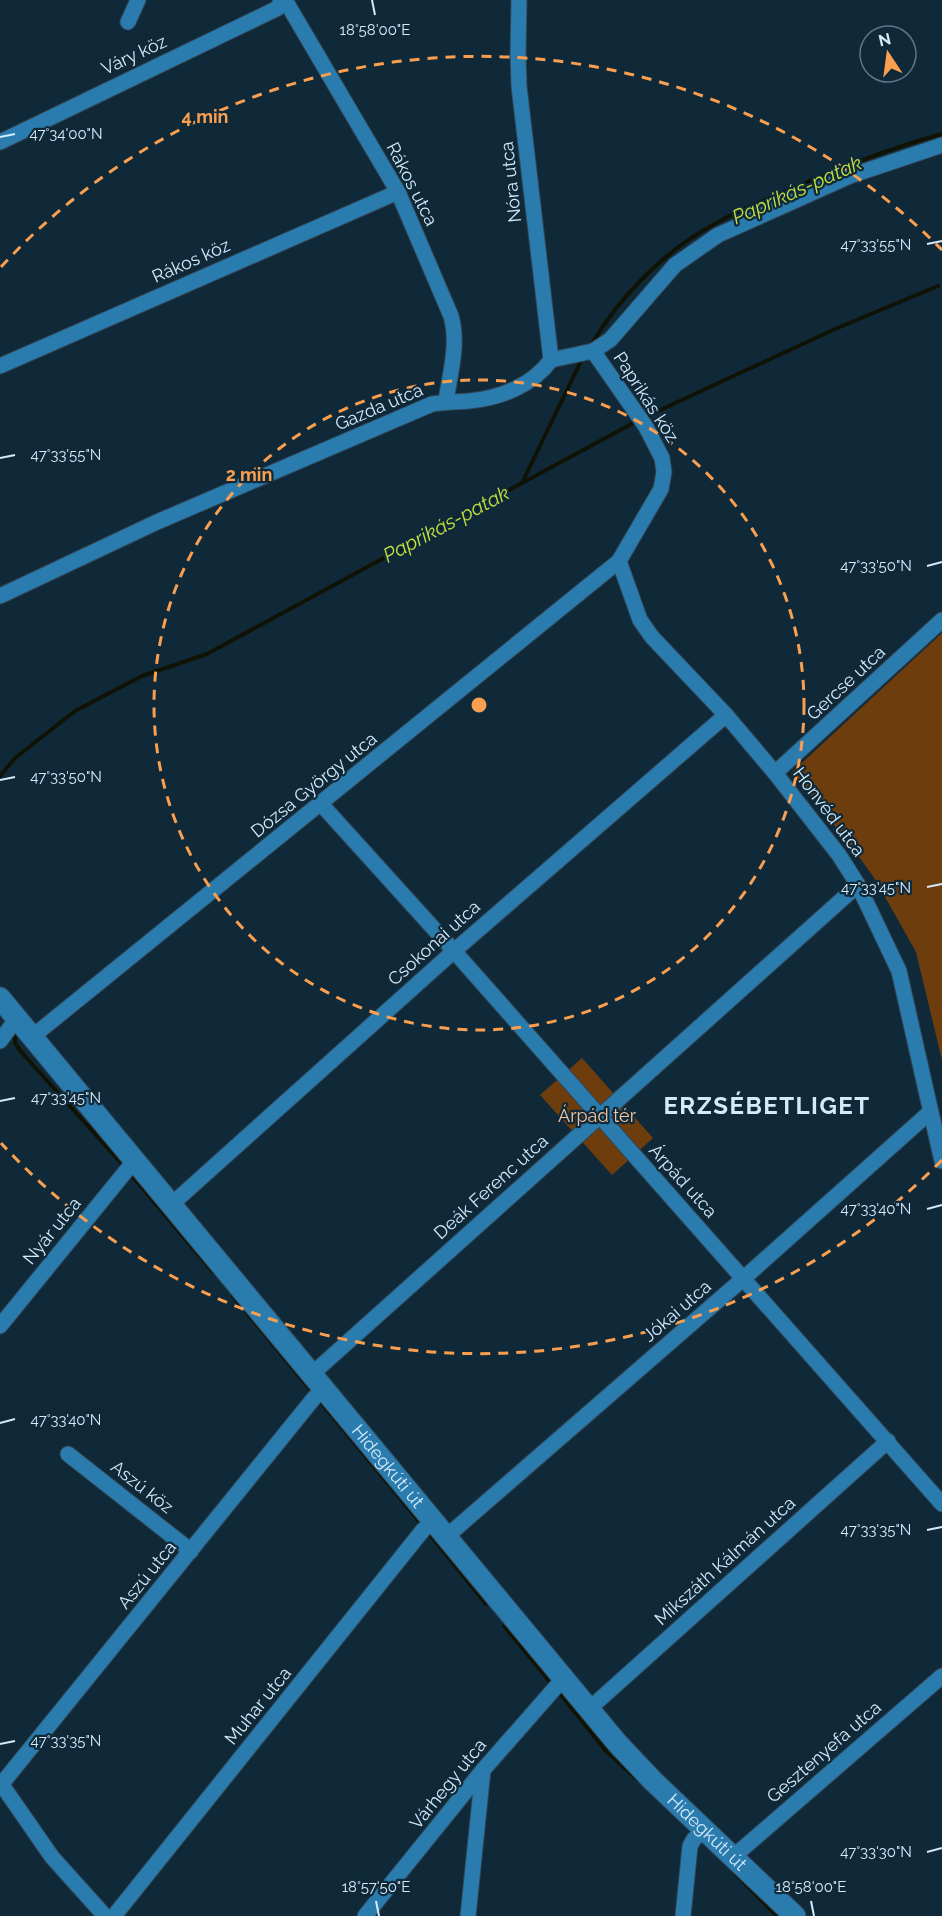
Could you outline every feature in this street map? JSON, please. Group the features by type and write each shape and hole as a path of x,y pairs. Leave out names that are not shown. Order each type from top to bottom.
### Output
{"main road":[{"name":"Hidegkúti út","path":"0,998 130,1166 172,1204 558,1685 588,1710 700,1833 733,1857 795,1916"}],"street":[{"path":"128,22 138,0"},
{"name":"Váry köz","path":"0,142 278,8 283,0"},
{"name":"Rákos utca","path":"283,0 398,192 451,316 455,330 455,345 446,401"},
{"name":"Nóra utca","path":"519,0 519,86 551,360"},
{"path":"551,360 586,353 610,340 675,265 718,235 850,176 942,145"},
{"name":"Rákos köz","path":"0,366 398,192"},
{"name":"Paprikás köz","path":"586,353 646,426 662,458 664,472 661,489 619,561"},
{"name":"Gazda utca","path":"0,596 157,522 432,404 446,401 470,401 501,394 527,383 541,373 551,360"},
{"name":"Honvéd utca","path":"619,561 640,620 652,637 726,715 775,773 839,855 858,885 899,971 942,1161"},
{"name":"Dózsa György utca","path":"32,1037 619,561"},
{"name":"Gercse utca","path":"775,773 942,620"},
{"name":"Csokonai utca","path":"172,1204 454,951 726,715"},
{"name":"Árpád utca","path":"321,804 454,951 942,1504"},
{"name":"Deák Ferenc utca","path":"318,1388 599,1116 858,885"},
{"path":"0,1041 17,1018"},
{"name":"Jókai utca","path":"433,1529 744,1278 930,1112"},
{"name":"Nyár utca","path":"0,1326 130,1166"},
{"name":"Aszú utca","path":"0,1784 191,1551 318,1388"},
{"name":"Mikszáth Kálmán utca","path":"588,1710 888,1441"},
{"name":"Aszú köz","path":"68,1454 191,1551"},
{"name":"Muhar utca","path":"114,1916 433,1529"},
{"name":"Gesztenyefa utca","path":"733,1857 942,1676"},
{"name":"Várhegy utca","path":"365,1916 483,1770 558,1685"},
{"path":"468,1916 483,1770"},
{"path":"0,1784 52,1857 105,1916"},
{"path":"682,1916 690,1846 700,1833"}],"green space":[{"path":"942,633 942,1060 916,952 875,879 849,843 791,773"},
{"name":"Árpád tér","path":"582,1058 653,1138 612,1175 540,1095"}],"waterway":[{"name":"Paprikás-patak","path":"591,345 614,311 642,278 674,250 709,227 832,172 886,151 942,134"},
{"path":"643,418 835,329 938,286"},
{"name":"Paprikás-patak","path":"0,776 15,758 75,711 142,676 207,654 522,483 582,359"},
{"path":"522,483 637,421"},
{"path":"15,1035 15,1043 22,1053 124,1166"},
{"path":"129,1172 213,1272"},
{"path":"233,1296 314,1394"},
{"path":"319,1400 423,1526"},
{"path":"428,1532 486,1604"},
{"path":"504,1626 553,1685"},
{"path":"558,1691 606,1751 637,1779"},
{"path":"735,1873 777,1916"}],"district":[{"name":"ERZSÉBETLIGET","path":"767,1106"}]}
